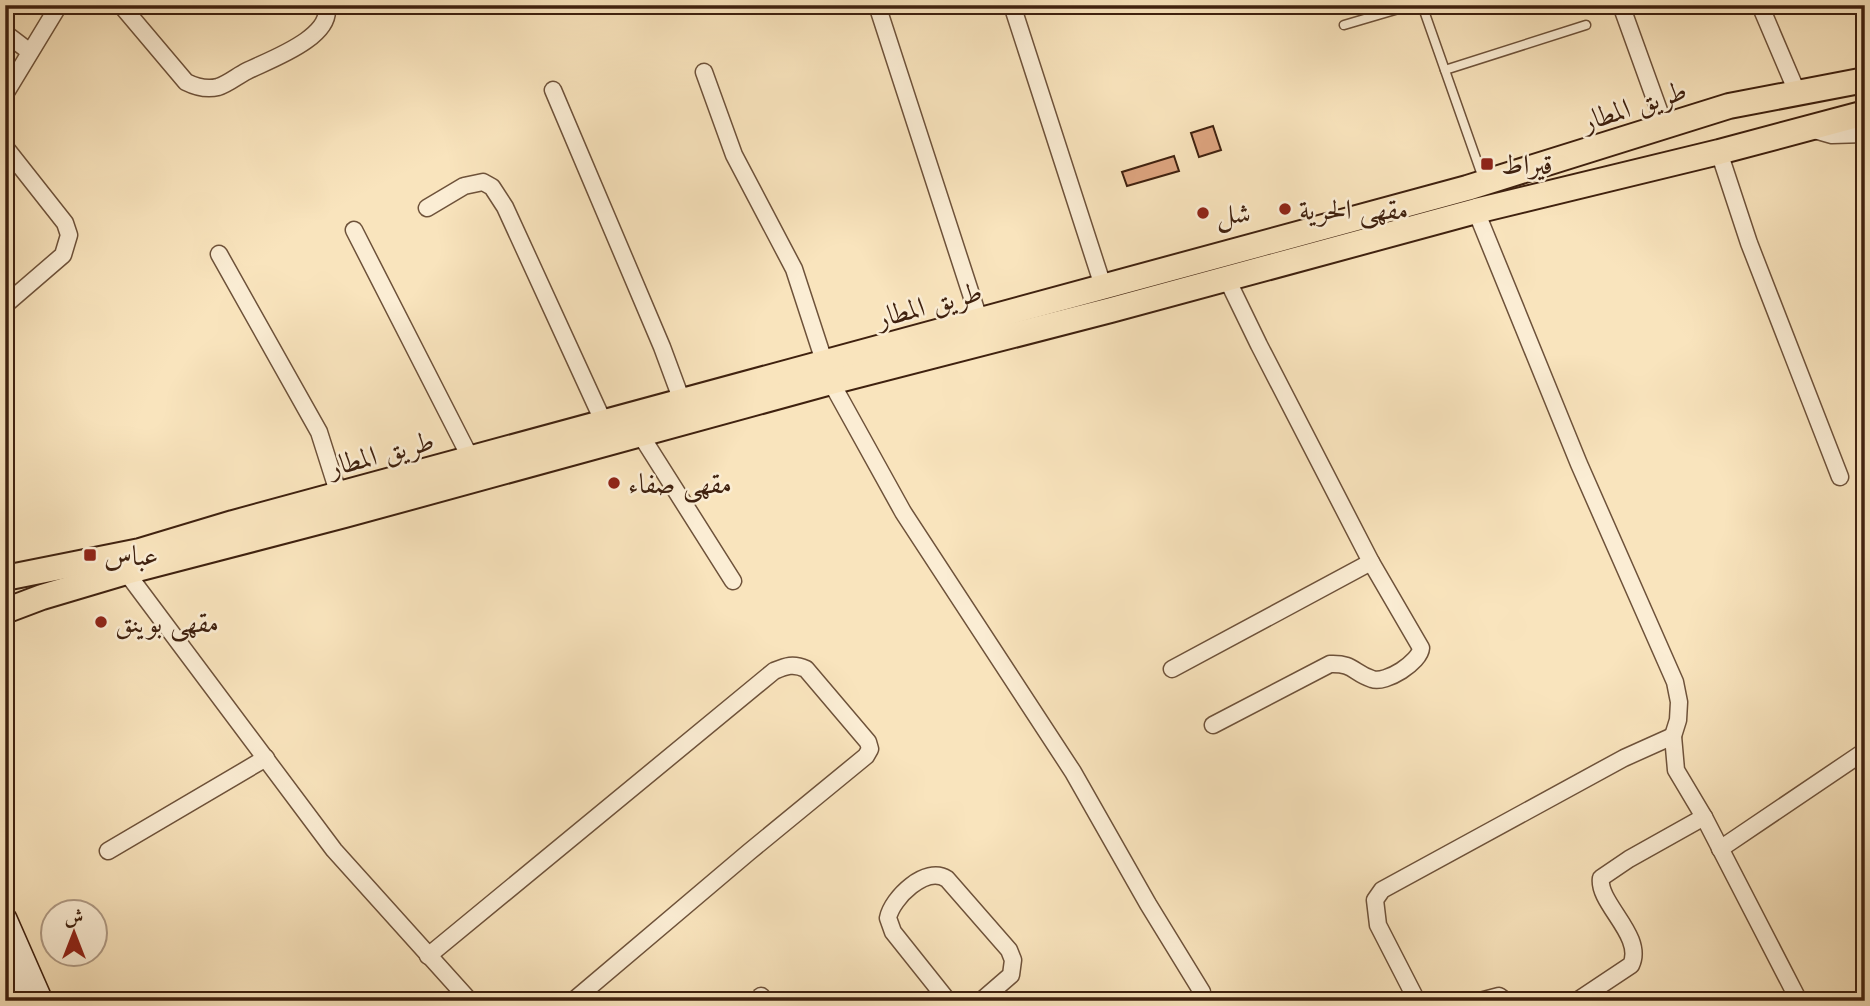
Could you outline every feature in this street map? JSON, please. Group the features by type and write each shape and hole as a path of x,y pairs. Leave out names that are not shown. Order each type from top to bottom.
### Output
{"main road":[{"name":"طريق المطار","path":"5,611 126,572 272,535 640,434 980,322 1485,183 1729,107 1865,80"},
{"path":"1797,92 1803,97 1810,111 1805,127"},
{"name":"طريق المطار","path":"5,578 140,551 682,401 827,372 1227,279 1476,211 1865,113"},
{"path":"1665,127 1661,134 1663,149 1674,159 1682,160"}],"street":[{"path":"5,94 59,5"},
{"path":"121,5 186,82 207,88 220,86 250,69 275,60 318,31 328,15 326,5"},
{"path":"877,5 980,322"},
{"path":"1012,5 1103,286"},
{"path":"1620,5 1665,127"},
{"path":"1760,5 1797,92"},
{"path":"5,33 30,52"},
{"path":"704,72 734,155 794,269 827,372 903,512 1073,772 1202,992"},
{"path":"553,90 662,347 682,401"},
{"path":"1805,127 1832,135 1865,134"},
{"path":"5,147 65,223 69,235 63,255 5,305"},
{"path":"1718,152 1749,243 1840,477"},
{"path":"427,208 464,186 483,182 492,187 529,256 604,423"},
{"path":"1476,211 1579,464 1675,682 1679,702 1678,720 1673,736 1676,770 1799,1001"},
{"path":"354,230 471,459"},
{"path":"219,254 318,432 339,495"},
{"path":"1213,725 1330,664 1353,667 1372,679 1379,680 1415,662 1421,648 1371,562 1227,279"},
{"path":"640,434 733,582"},
{"path":"1172,669 1371,562"},
{"path":"126,572 334,850 470,1001"},
{"path":"428,956 774,671 787,665 806,669 868,742 870,749 866,756 573,1001"},
{"path":"1417,1001 1378,925 1374,910 1375,900 1382,890 1623,758 1673,736"},
{"path":"1720,849 1865,751"},
{"path":"108,850 266,758"},
{"path":"1577,1001 1631,965 1634,958 1633,947 1602,889 1601,878 1703,817"},
{"path":"948,1001 893,932 888,918 894,904 923,876 932,874 940,874 947,879 1009,950 1014,968 1011,975 981,1001"},
{"path":"5,919 41,1001"},
{"path":"5,970 19,1001"},
{"path":"1480,1001 1499,996 1506,1001"}],"lane":[{"path":"1344,25 1412,5"},
{"path":"1422,5 1485,183"},
{"path":"1445,70 1586,25"}],"building":[{"path":"1213,126 1221,150 1199,157 1191,133"},
{"path":"1174,156 1179,171 1127,186 1122,172"}],"place":[{"name":"قيراط","path":"1487,164"},
{"name":"مقهى الحرية","path":"1285,209"},
{"name":"شل","path":"1203,213"},
{"name":"مقهى صفاء","path":"614,483"},
{"name":"عباس","path":"90,555"},
{"name":"مقهى بوينق","path":"101,622"}]}
